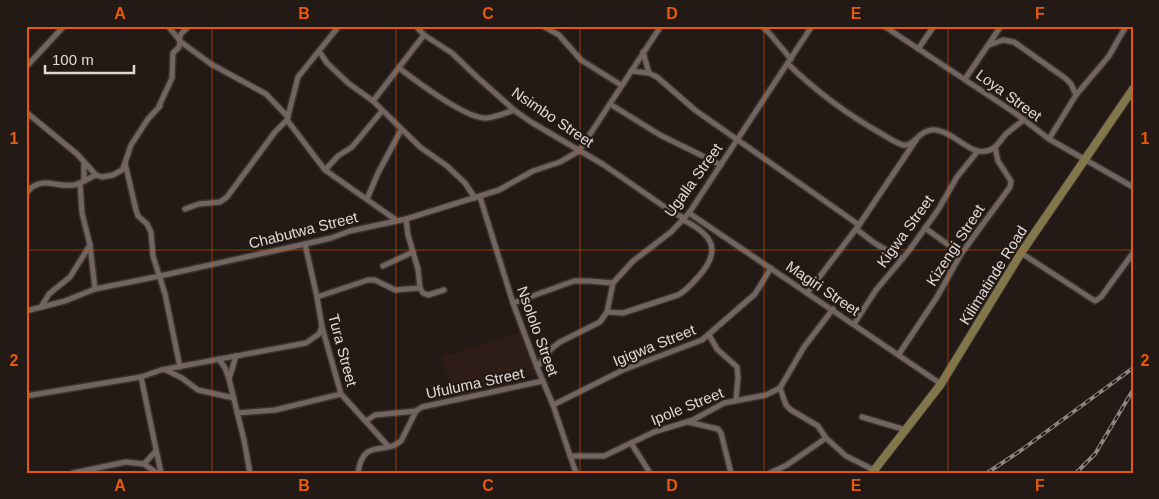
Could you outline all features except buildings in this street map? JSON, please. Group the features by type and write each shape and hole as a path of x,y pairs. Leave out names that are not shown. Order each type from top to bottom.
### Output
{"main road":[{"name":"Kilimatinde Road","path":"873,472 941,384 1020,254 1133,89"}],"street":[{"path":"26,67 64,26"},
{"path":"168,26 180,40 211,64 260,89 288,118 306,147 326,170 396,220"},
{"path":"26,112 76,154 96,175 102,177 113,175 122,170 126,164 131,145 148,119 160,106 172,78 173,53 179,47 181,34 189,26"},
{"path":"185,209 199,204 220,202 227,197 275,132 288,118 298,77 339,26"},
{"name":"Nsimbo Street","path":"416,26 424,35 448,49 514,110 604,165 701,230 709,239 711,242 711,257 706,268 684,292 623,313 607,312"},
{"path":"543,26 559,35 581,60 621,85"},
{"path":"579,151 661,26"},
{"path":"762,26 770,34 789,62 810,84 869,127 896,142 910,144 925,131 938,130 954,136 977,152 995,147 1024,120"},
{"name":"Ugalla Street","path":"613,283 633,261 671,232 689,213 812,26"},
{"name":"Loya Street","path":"884,26 965,79 1049,139 1133,187"},
{"path":"918,49 934,26"},
{"path":"965,79 1001,26"},
{"path":"1049,139 1076,95 1109,56 1126,26"},
{"path":"373,101 424,35"},
{"path":"989,45 1003,40 1014,42 1065,78 1075,89 1076,95"},
{"name":"Nsololo Street","path":"319,51 336,72 373,101 420,147 447,166 478,197 513,303 553,405 576,473"},
{"path":"643,52 649,73"},
{"path":"399,68 430,91 477,116 487,118 514,110"},
{"path":"631,71 649,73 667,84 695,110 857,227 876,244 902,259"},
{"path":"610,104 674,143 721,165"},
{"path":"326,170 338,156 352,147 382,111"},
{"path":"367,199 378,173 401,130"},
{"path":"808,292 912,149 918,136"},
{"name":"Kizengi Street","path":"899,354 937,296 961,254 1010,187 1011,181 998,161 995,147"},
{"name":"Chabutwa Street","path":"26,311 65,301 95,289 305,244 350,231 406,219 499,190 534,171 560,162 579,151"},
{"name":"Kigwa Street","path":"854,324 876,290 925,228 957,177 977,152"},
{"path":"84,164 82,182 83,218 90,245 95,289"},
{"path":"126,164 138,216 147,224 151,232 153,256 160,276 180,368"},
{"path":"26,194 35,185 48,183 74,185 96,175"},
{"name":"Magiri Street","path":"689,213 941,384"},
{"path":"406,219 408,235 418,269 420,288 425,295 444,290"},
{"path":"925,228 961,254"},
{"name":"Tura Street","path":"305,244 322,328 341,394 346,402 388,446"},
{"path":"41,307 49,294 70,277 90,245"},
{"path":"383,266 413,252"},
{"path":"1020,254 1096,301 1101,297 1133,253"},
{"name":"Igigwa Street","path":"553,405 623,370 697,343 709,335 755,294 771,268"},
{"path":"317,297 368,280 375,280 395,290 420,288"},
{"path":"513,303 574,281 589,280 613,283 607,312 600,322 560,342 551,349 537,367"},
{"path":"833,309 804,347 780,388 786,405 818,426 826,438 846,456 873,472"},
{"path":"26,396 141,376 306,343 319,334 322,328"},
{"path":"709,335 717,349 737,367 736,400"},
{"path":"229,379 236,356"},
{"path":"219,360 225,368 229,379 250,473"},
{"path":"164,370 182,378 198,390 234,398"},
{"path":"141,376 161,473"},
{"name":"Ufuluma Street","path":"358,473 363,456 370,451 393,446 401,440 416,411 432,405 543,381"},
{"name":"Ipole Street","path":"570,456 604,456 654,432 704,415 724,403 766,395 780,388"},
{"path":"237,414 275,410 341,394"},
{"path":"366,421 376,415 416,411"},
{"path":"862,417 906,430"},
{"path":"687,422 718,429 721,432 731,473"},
{"path":"770,473 787,465 826,438"},
{"path":"631,443 650,473"},
{"path":"144,464 156,451"},
{"path":"73,473 126,462 144,464 157,473"}],"shaded area":[{"path":"523,331 537,374 456,400 442,357"}],"railway":[{"path":"987,473 1133,368"},
{"path":"1076,473 1095,454 1133,390"}]}
